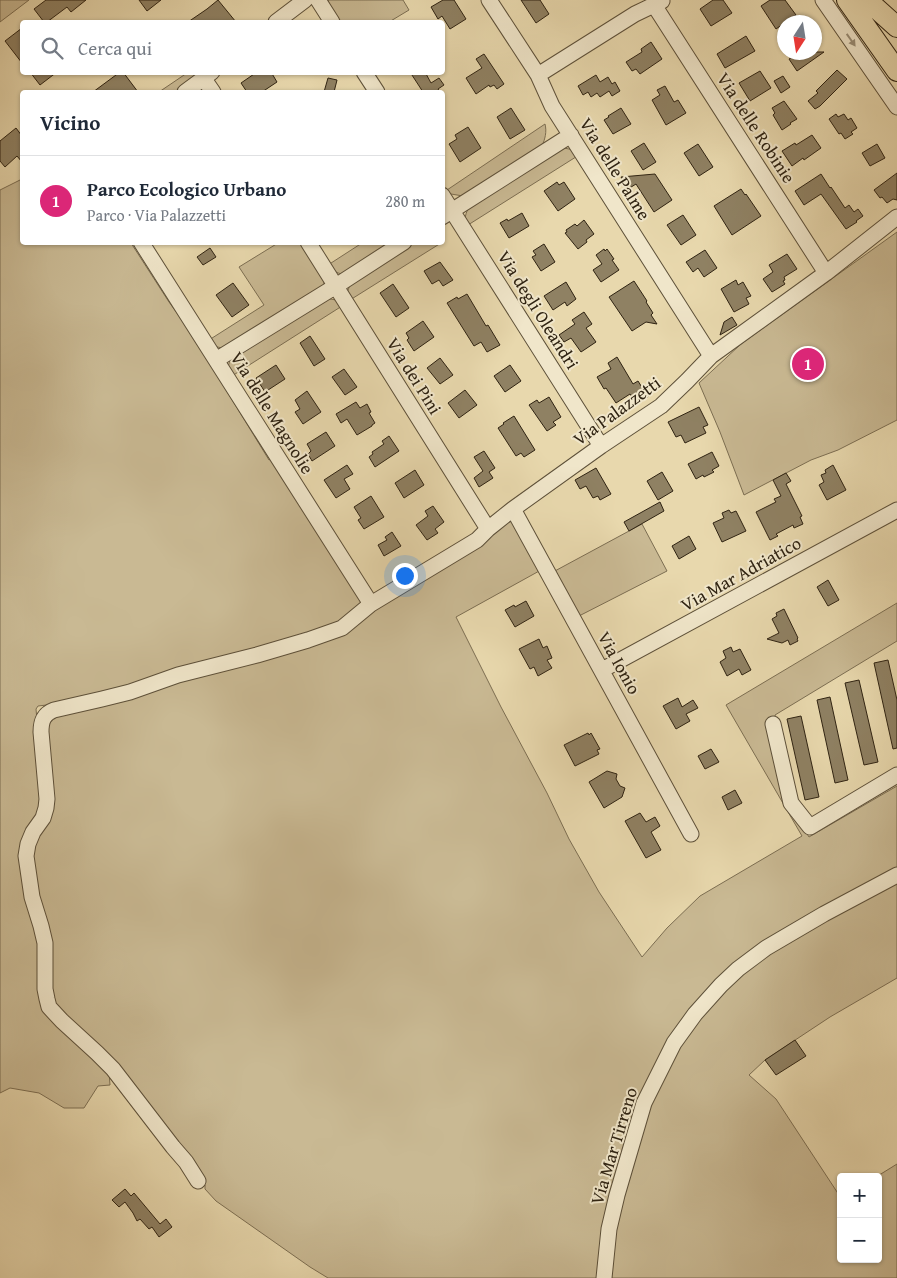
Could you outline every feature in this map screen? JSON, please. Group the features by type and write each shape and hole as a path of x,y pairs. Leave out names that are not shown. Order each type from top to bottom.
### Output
{"main road":[{"path":"847,0 897,72"},
{"path":"867,0 897,27"}],"street":[{"path":"279,20 305,0"},
{"path":"318,0 331,20"},
{"name":"Via delle Palme","path":"489,0 538,75 552,106 711,356"},
{"path":"823,0 897,107"},
{"path":"538,75 635,14 659,2"},
{"name":"Via delle Robinie","path":"659,2 826,273"},
{"path":"366,75 376,90"},
{"path":"188,90 208,76 212,90"},
{"path":"448,214 571,135"},
{"name":"Via degli Oleandri","path":"448,214 601,446"},
{"name":"Via Palazzetti","path":"198,1181 186,1162 172,1147 113,1069 62,1021 50,1008 47,1000 45,989 45,943 32,897 26,856 33,832 43,818 46,808 47,799 41,732 42,721 48,712 121,694 178,675 308,640 342,628 371,604 476,540 514,509 660,406 711,356 826,273 897,218"},
{"name":"Via delle Magnolie","path":"143,245 371,604"},
{"name":"Via dei Pini","path":"310,245 488,529"},
{"path":"216,360 399,245"},
{"name":"Via Ionio","path":"514,509 691,834"},
{"name":"Via Mar Adriatico","path":"602,670 897,510"},
{"path":"773,724 792,803 810,827 897,776"},
{"name":"Via Mar Tirreno","path":"604,1278 609,1229 644,1103 674,1043 704,1004 738,969 766,948 897,874"}],"shaded area":[{"path":"0,0 29,0 0,22"},
{"path":"328,0 403,0 409,10 392,20 338,20"},
{"path":"184,75 201,75 179,90 162,90"},
{"path":"545,124 546,130 542,146 463,196 451,194 447,190"},
{"path":"564,148 574,150 579,155 468,225 466,223 465,218 469,207"},
{"path":"20,180 20,245 132,245 190,331 269,460 272,458 361,598 361,604 351,614 343,617 339,625 139,685 55,704 38,706 36,709 43,788 40,812 22,842 37,922 43,994 109,1072 110,1085 98,1086 84,1108 64,1108 39,1093 10,1088 0,1093 0,190"},
{"path":"897,232 897,420 838,450 811,460 744,495 699,383 741,344"},
{"path":"275,245 302,245 322,273 324,282 318,293 222,348 213,346 209,340 264,305 239,267"},
{"path":"359,245 390,245 344,274 331,269 328,265"},
{"path":"410,245 438,245 350,300 347,293 351,282"},
{"path":"325,298 336,300 342,306 232,376 228,368 230,359"},
{"path":"514,518 541,570 456,617 569,839 599,892 642,957 667,928 700,896 802,836 726,705 897,603 897,641 775,715 787,803 809,837 897,786 897,869 756,949 661,1058 600,1278 328,1278 216,1201 205,1189 200,1176 52,1003 32,846 43,825 44,734 53,716 317,642 470,551"},
{"path":"642,524 667,571 577,617 553,572"},
{"path":"897,878 897,978 830,1017 765,1060 749,1075 776,1099 837,1192 837,1263 882,1263 882,1173 897,1164 897,1278 608,1278 611,1243 648,1106 680,1043 704,1012 762,956"}],"building":[{"path":"46,0 86,0 71,12 67,7 50,20 42,20 34,9"},
{"path":"139,0 161,0 147,11"},
{"path":"218,0 234,20 191,20"},
{"path":"443,0 454,0 466,19 450,29 442,16 438,19 431,7"},
{"path":"521,0 540,0 549,14 536,23"},
{"path":"713,0 723,0 732,13 711,26 700,9"},
{"path":"770,0 785,0 796,15 777,15 776,29 761,6"},
{"path":"20,30 20,60 5,41"},
{"path":"746,36 755,51 725,68 717,54"},
{"path":"651,42 662,59 640,74 636,69 632,71 626,62 642,52 641,49"},
{"path":"484,54 504,84 497,89 494,85 490,87 489,85 476,94 466,78 482,68 476,59"},
{"path":"790,60 813,60 797,71"},
{"path":"837,70 847,79 815,109 808,101 818,93 816,91"},
{"path":"760,71 771,88 750,101 739,83"},
{"path":"32,75 53,75 40,85"},
{"path":"116,75 125,75 136,90 96,90"},
{"path":"253,75 273,75 277,82 265,90 246,90 241,83"},
{"path":"412,75 427,75 431,83 439,78 444,85 439,90 422,90"},
{"path":"596,75 600,82 608,77 612,84 615,82 620,91 612,96 609,91 600,97 597,93 591,97 588,92 583,95 578,86"},
{"path":"783,76 790,87 781,93 774,81"},
{"path":"328,78 337,80 334,90 325,90"},
{"path":"665,86 674,102 678,100 686,113 666,125 652,100 660,95 657,90"},
{"path":"784,101 797,119 782,130 773,115 775,113 772,108"},
{"path":"511,108 525,130 510,139 497,117"},
{"path":"621,108 631,124 613,134 604,120"},
{"path":"836,114 838,117 844,114 848,120 851,118 857,128 851,132 853,134 845,139 841,133 839,134 829,119"},
{"path":"468,127 481,148 460,162 449,144 457,139 455,135"},
{"path":"16,128 20,133 20,160 17,156 5,167 0,161 0,141"},
{"path":"812,135 821,148 792,166 782,151"},
{"path":"644,143 656,162 643,170 631,151"},
{"path":"698,144 713,167 699,176 684,153"},
{"path":"877,144 885,158 870,166 862,153"},
{"path":"897,173 897,200 893,199 887,203 874,190"},
{"path":"655,174 672,200 654,212 636,184 628,189 621,177"},
{"path":"821,174 845,208 849,205 854,212 858,209 863,216 846,229 821,194 804,205 795,191"},
{"path":"557,182 559,185 564,182 575,199 558,211 544,191"},
{"path":"741,189 761,216 732,235 714,206"},
{"path":"522,213 529,226 509,238 500,223"},
{"path":"683,215 696,235 681,245 667,225"},
{"path":"584,220 594,234 578,249 565,233 567,232 566,230 575,224 577,226"},
{"path":"544,244 555,262 541,271 532,257 536,255 533,251"},
{"path":"210,248 216,257 203,265 197,257"},
{"path":"604,249 605,251 607,249 619,270 601,282 593,270 602,264 596,255"},
{"path":"705,250 717,268 704,277 698,268 693,272 686,262"},
{"path":"787,254 797,269 784,277 785,280 783,281 785,284 772,292 763,279 773,272 769,265"},
{"path":"440,262 453,280 443,286 439,280 432,284 424,271"},
{"path":"736,280 738,285 743,282 751,296 746,298 749,304 734,312 721,289"},
{"path":"634,281 647,301 653,313 651,315 657,324 646,322 632,331 609,297"},
{"path":"566,282 576,299 567,306 565,302 553,310 544,296"},
{"path":"233,283 249,305 232,317 216,295"},
{"path":"393,284 409,308 396,317 380,293"},
{"path":"467,294 500,345 487,352 481,342 474,346 447,303"},
{"path":"584,312 592,324 586,328 596,342 581,352 571,338 564,342 559,335 575,324 572,320"},
{"path":"732,317 737,325 720,335 724,322"},
{"path":"423,321 434,337 414,351 407,340 409,338 406,333"},
{"path":"310,336 325,359 314,366 300,343"},
{"path":"617,357 633,384 638,381 648,397 637,404 630,394 616,403 597,377 611,369 608,363"},
{"path":"440,358 453,375 440,384 427,368"},
{"path":"276,365 285,379 265,392 256,378"},
{"path":"510,365 521,381 505,392 494,376"},
{"path":"344,369 357,387 345,395 332,377"},
{"path":"465,390 477,405 459,418 448,403"},
{"path":"307,391 321,412 303,424 295,412 300,409 295,400"},
{"path":"549,397 561,417 553,422 556,425 547,431 529,405 537,400 539,403"},
{"path":"356,402 360,408 367,404 371,412 369,413 375,423 357,435 347,419 341,423 336,414"},
{"path":"699,407 708,425 703,427 706,433 685,443 681,435 676,437 668,422"},
{"path":"514,416 535,450 524,457 521,453 516,456 498,428"},
{"path":"326,432 335,446 312,461 308,454 311,451 307,444"},
{"path":"389,436 399,451 375,467 369,457 373,454 372,452 384,444 382,441"},
{"path":"484,451 495,468 489,472 493,478 479,487 474,478 483,471 474,457"},
{"path":"712,452 719,466 712,470 714,472 696,479 688,464"},
{"path":"347,465 353,474 344,479 350,489 336,498 324,480"},
{"path":"833,465 846,490 827,500 819,485 824,482 821,475 826,473 825,470"},
{"path":"596,468 611,494 600,500 598,496 593,498 586,486 580,489 575,480"},
{"path":"415,470 424,485 404,498 395,483"},
{"path":"662,472 673,491 658,500 647,481"},
{"path":"786,473 791,481 786,484 802,516 800,517 803,524 794,528 793,525 776,534 778,536 770,540 756,512 776,502 774,499 781,496 773,480"},
{"path":"371,496 384,517 364,529 358,520 361,518 354,507"},
{"path":"660,502 664,511 629,531 624,522"},
{"path":"433,506 444,522 435,529 438,533 427,540 416,525 428,516 425,511"},
{"path":"729,510 731,513 736,511 746,531 722,542 713,523 724,518 722,513"},
{"path":"392,532 401,546 384,556 378,545 387,540 385,537"},
{"path":"689,536 696,549 679,559 672,546"},
{"path":"828,580 839,600 828,606 817,587"},
{"path":"526,601 534,616 515,627 505,610"},
{"path":"784,609 798,638 798,641 790,645 788,640 782,643 767,639 779,633 772,619 777,616 776,613"},
{"path":"539,639 543,648 547,646 552,658 547,660 552,668 538,676 534,667 530,669 519,649"},
{"path":"731,647 733,652 740,649 751,670 742,675 739,669 727,676 720,662 726,658 723,651"},
{"path":"888,660 897,700 897,748 893,749 874,663"},
{"path":"859,680 878,762 864,765 845,683"},
{"path":"830,697 848,780 835,783 817,700"},
{"path":"678,698 682,707 693,700 698,708 686,714 690,721 676,729 663,706"},
{"path":"801,716 819,797 805,800 787,719"},
{"path":"588,733 589,735 591,733 600,749 597,750 599,754 575,766 564,745"},
{"path":"711,749 719,762 705,769 698,756"},
{"path":"607,771 617,774 616,779 620,786 625,788 622,797 604,808 589,782"},
{"path":"735,790 742,803 728,810 722,797"},
{"path":"640,813 646,822 655,817 660,826 651,832 661,850 646,858 625,821"},
{"path":"795,1040 806,1056 776,1075 765,1060"},
{"path":"125,1189 131,1196 134,1193 160,1224 166,1219 172,1227 159,1237 152,1227 149,1229 140,1219 137,1221 125,1202 119,1207 112,1200"}],"place":[{"name":"Parco Ecologico Urbano","path":"808,364"}]}
